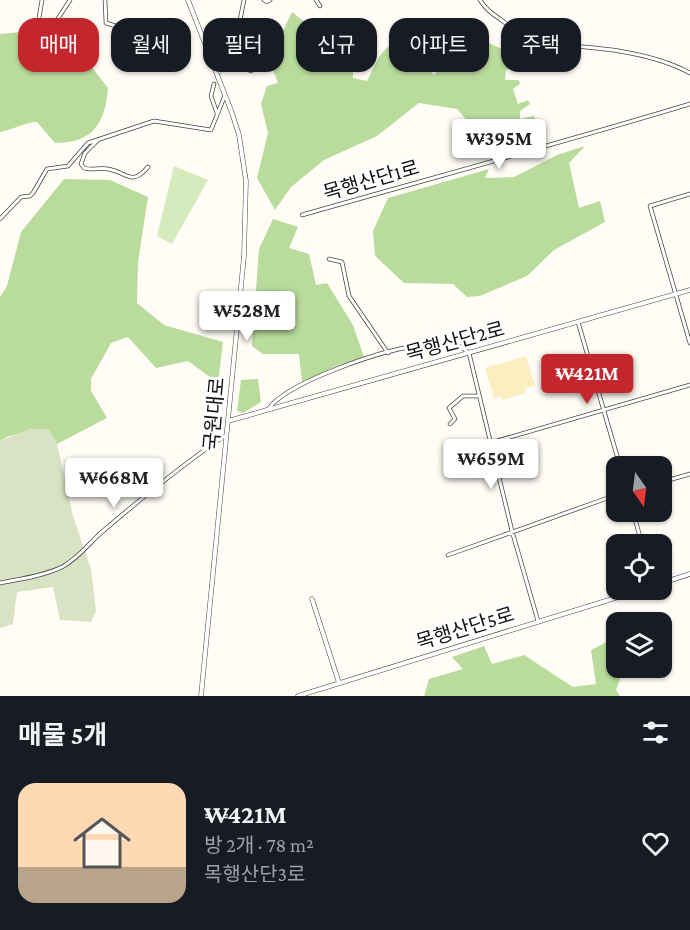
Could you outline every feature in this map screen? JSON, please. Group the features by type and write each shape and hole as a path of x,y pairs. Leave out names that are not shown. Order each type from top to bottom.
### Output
{"street":[{"path":"39,18 42,0"},
{"path":"58,18 70,0"},
{"path":"105,0 106,23 111,25"},
{"name":"국원대로","path":"188,0 239,135 246,181 244,256 201,696"},
{"path":"241,18 244,0"},
{"path":"264,0 267,2 270,0"},
{"path":"315,0 320,6"},
{"path":"480,0 507,25 528,37 550,44 619,51 664,61 690,73"},
{"path":"214,84 211,96 218,115"},
{"path":"0,219 21,197 30,196 33,193 47,169 68,166 81,149 98,140 154,121 211,130 225,93"},
{"name":"목행산단1로","path":"302,215 460,169 571,140 690,104"},
{"path":"98,140 82,158 81,164 84,168 117,170 128,178 141,176 148,168"},
{"path":"690,194 651,206 690,344"},
{"path":"329,259 342,262 349,296 387,353"},
{"name":"목행산단2로","path":"228,421 690,290"},
{"path":"578,322 617,456"},
{"path":"268,410 274,402 327,373 402,348 460,346 468,353 512,531 538,621"},
{"path":"490,443 690,385"},
{"path":"450,424 454,419 448,408 450,406 463,396 478,396"},
{"path":"0,583 32,577 60,568 70,562 100,533 183,465 227,434"},
{"path":"672,479 690,474"},
{"path":"448,555 606,498"},
{"path":"672,580 690,574"},
{"path":"312,599 339,683"},
{"name":"목행산단5로","path":"298,696 608,600"}],"green space":[{"path":"292,12 300,18 296,18 296,72 353,72 353,78 367,81 372,72 377,72 377,61 389,47 389,72 432,72 433,75 438,72 489,72 489,43 501,49 501,72 506,72 505,80 519,80 520,84 513,89 518,104 528,100 530,104 520,111 520,119 534,116 537,125 518,130 472,126 457,109 419,103 377,136 324,160 291,187 275,210 257,178 268,133 261,104 267,86 278,83 274,72 284,72 284,29"},
{"path":"18,32 18,72 96,72 108,88 104,112 95,129 79,139 55,143 37,122 0,132 0,34"},
{"path":"585,146 569,163 579,208 600,201 605,222 554,250 527,276 480,296 467,297 453,284 404,283 375,256 373,231 388,198 489,169 485,178 514,177 557,155"},
{"path":"174,166 208,180 172,244 157,236"},
{"path":"64,179 110,180 148,197 138,262 137,303 164,325 223,342 218,383 188,361 156,368 128,337 111,343 91,379 91,391 107,418 57,444 48,429 9,436 0,441 0,297 7,286 21,232"},
{"path":"273,219 298,227 289,248 309,254 316,285 327,283 353,325 364,357 334,367 302,383 299,354 263,354 252,346 259,249"},
{"path":"258,379 261,402 243,413 237,411 241,380"},
{"path":"29,429 48,429 57,444 73,516 91,569 96,611 91,622 60,620 53,587 17,592 13,624 0,628 0,441"},
{"path":"606,642 606,678 620,678 616,690 620,696 424,696 429,679 463,669 452,657 484,646 492,664 524,655 573,687 596,684 591,650"}],"sand":[{"path":"526,356 535,386 525,389 526,393 502,400 500,396 494,398 485,368"}],"tunnel":[{"path":"214,84 221,72"}]}
